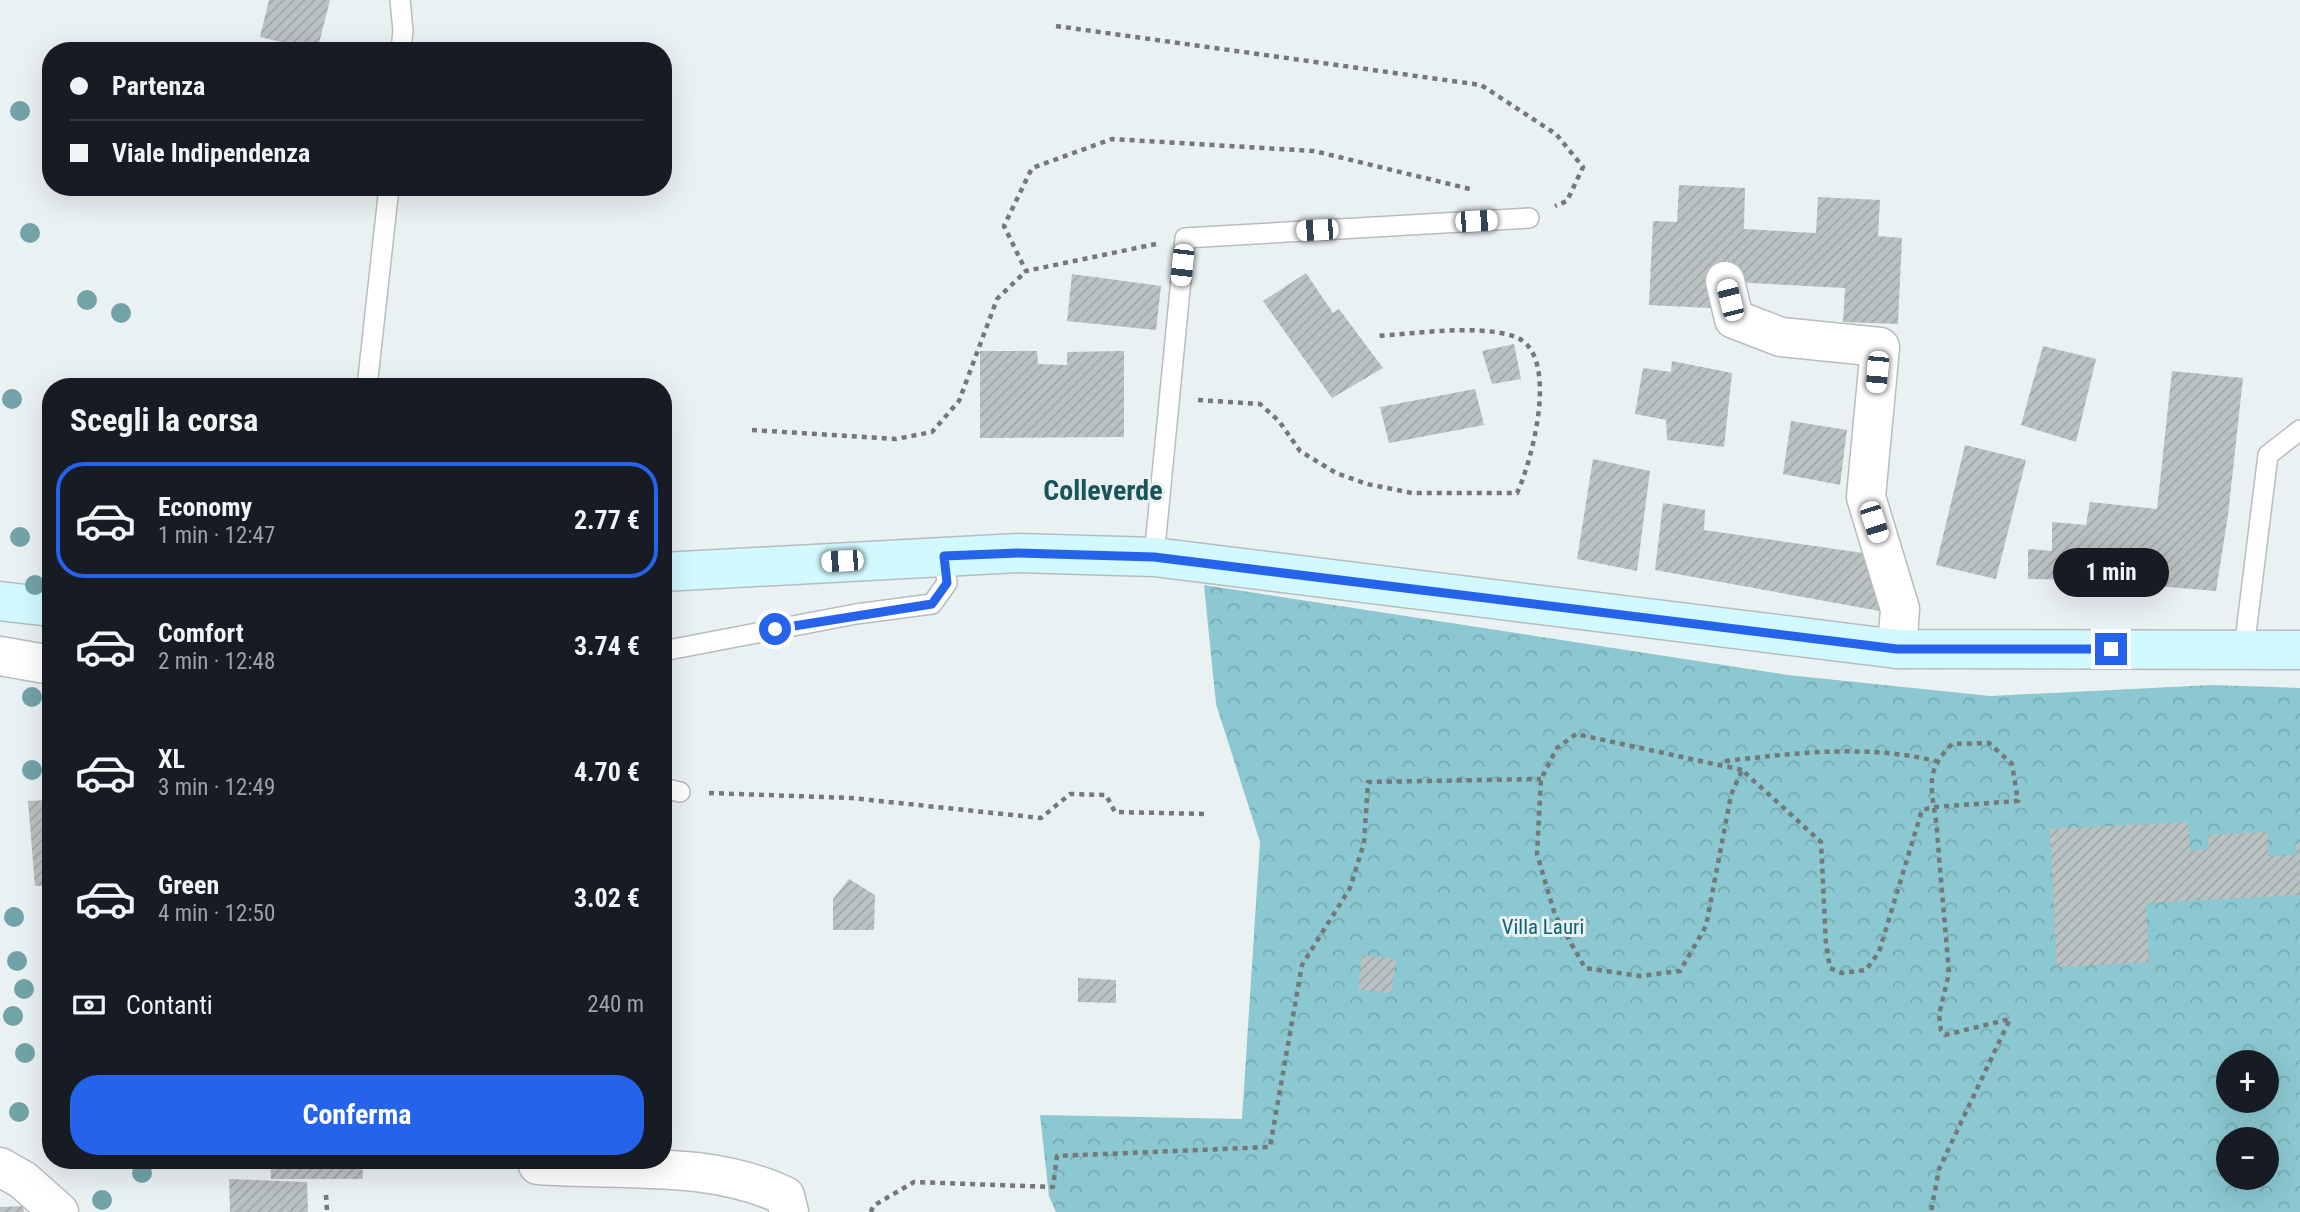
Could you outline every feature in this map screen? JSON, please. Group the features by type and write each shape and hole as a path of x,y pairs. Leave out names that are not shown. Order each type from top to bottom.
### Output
{"main road":[{"path":"672,571 1018,553 1154,557 1897,649 2300,650"},
{"path":"0,601 42,606"}],"street":[{"path":"1725,281 1734,318 1781,337 1880,347 1866,497 1900,609 1897,649"},
{"path":"0,656 42,663"},
{"path":"0,1167 23,1180 59,1212"},
{"path":"660,1169 718,1174 762,1185 785,1196 789,1212"}],"lane":[{"path":"400,0 402,42"},
{"path":"368,378 388,196"},
{"path":"1154,557 1185,238 1529,218"},
{"path":"2244,649 2268,455 2300,430"},
{"path":"672,649 856,614 932,604 947,583 944,556"}],"path":[{"path":"1056,26 1481,85 1556,134 1584,167 1567,201 1529,218"},
{"path":"1026,271 1004,226 1032,168 1112,139 1314,151 1480,191"},
{"path":"752,430 896,439 932,432 959,401 997,299 1026,271 1185,238"},
{"path":"1169,398 1260,404 1279,421 1300,451 1336,473 1367,484 1412,493 1517,493 1529,468 1541,391 1532,350 1516,337 1489,332 1375,336"},
{"path":"1742,770 1731,795 1706,926 1680,971 1640,976 1585,968 1555,915 1537,854 1541,779 1557,748 1576,734 1742,770 1821,842 1826,944 1830,968 1842,973 1866,970 1879,952 1922,810 1934,807 2018,800 2012,764 1989,743 1952,744 1937,761 1930,780 1934,807 1949,973 1939,1015 1941,1030 1945,1035 2010,1019 1939,1169 1931,1212"},
{"path":"1725,761 1835,750 1896,751 1937,761"},
{"path":"871,1212 873,1206 915,1182 1053,1187 1057,1156 1270,1147 1302,965 1350,888 1364,843 1368,782 1541,779"},
{"path":"672,790 851,798 1041,818 1070,794 1106,795 1115,812 1207,814"},
{"path":"326,1195 327,1212"}],"green space":[{"name":"Villa Lauri","path":"1204,585 1788,675 1990,696 2212,685 2300,688 2300,1212 1056,1212 1049,1196 1040,1115 1242,1119 1260,842 1216,704"}],"building":[{"path":"269,0 330,0 319,42 280,42 260,37"},
{"path":"1679,185 1745,188 1744,229 1816,233 1818,197 1880,200 1878,236 1902,238 1898,324 1843,322 1845,288 1712,281 1710,308 1649,305 1653,221 1677,222"},
{"path":"1306,273 1333,313 1339,309 1383,368 1332,398 1263,301"},
{"path":"1072,274 1161,286 1156,330 1067,321"},
{"path":"1514,344 1521,379 1492,384 1482,351"},
{"path":"2043,346 2096,359 2076,442 2021,425"},
{"path":"980,351 1037,351 1038,364 1067,365 1067,352 1124,351 1124,437 980,438"},
{"path":"1672,361 1732,373 1724,447 1667,440 1666,420 1635,414 1643,368 1671,372"},
{"path":"2172,371 2243,378 2228,515 2216,591 2083,580 2028,579 2028,549 2052,551 2052,522 2086,525 2090,502 2157,509"},
{"path":"1475,389 1484,425 1389,443 1380,407"},
{"path":"1791,421 1847,430 1840,485 1783,474"},
{"path":"1965,445 2026,460 1996,579 1936,565"},
{"path":"1593,459 1650,471 1637,571 1577,559"},
{"path":"1663,503 1705,510 1704,530 1877,555 1891,613 1655,570"},
{"path":"42,800 42,886 35,886 28,801"},
{"path":"2188,822 2190,851 2209,849 2208,835 2267,832 2268,856 2297,855 2296,843 2300,843 2300,895 2146,903 2149,962 2057,967 2050,829"},
{"path":"849,879 875,895 874,930 833,930 833,899"},
{"path":"1362,955 1396,959 1391,993 1358,989"},
{"path":"1078,978 1116,980 1116,1003 1078,1002"},
{"path":"270,1169 362,1169 363,1179 271,1179"},
{"path":"229,1179 307,1182 308,1212 230,1212"},
{"path":"23,1206 24,1212 0,1212 0,1207"}],"district":[{"name":"Colleverde","path":"1103,490"}],"route":[{"path":"775,629 932,604 947,583 944,556 1018,553 1154,557 1388,585 1659,622 1897,649 2111,649"}]}
